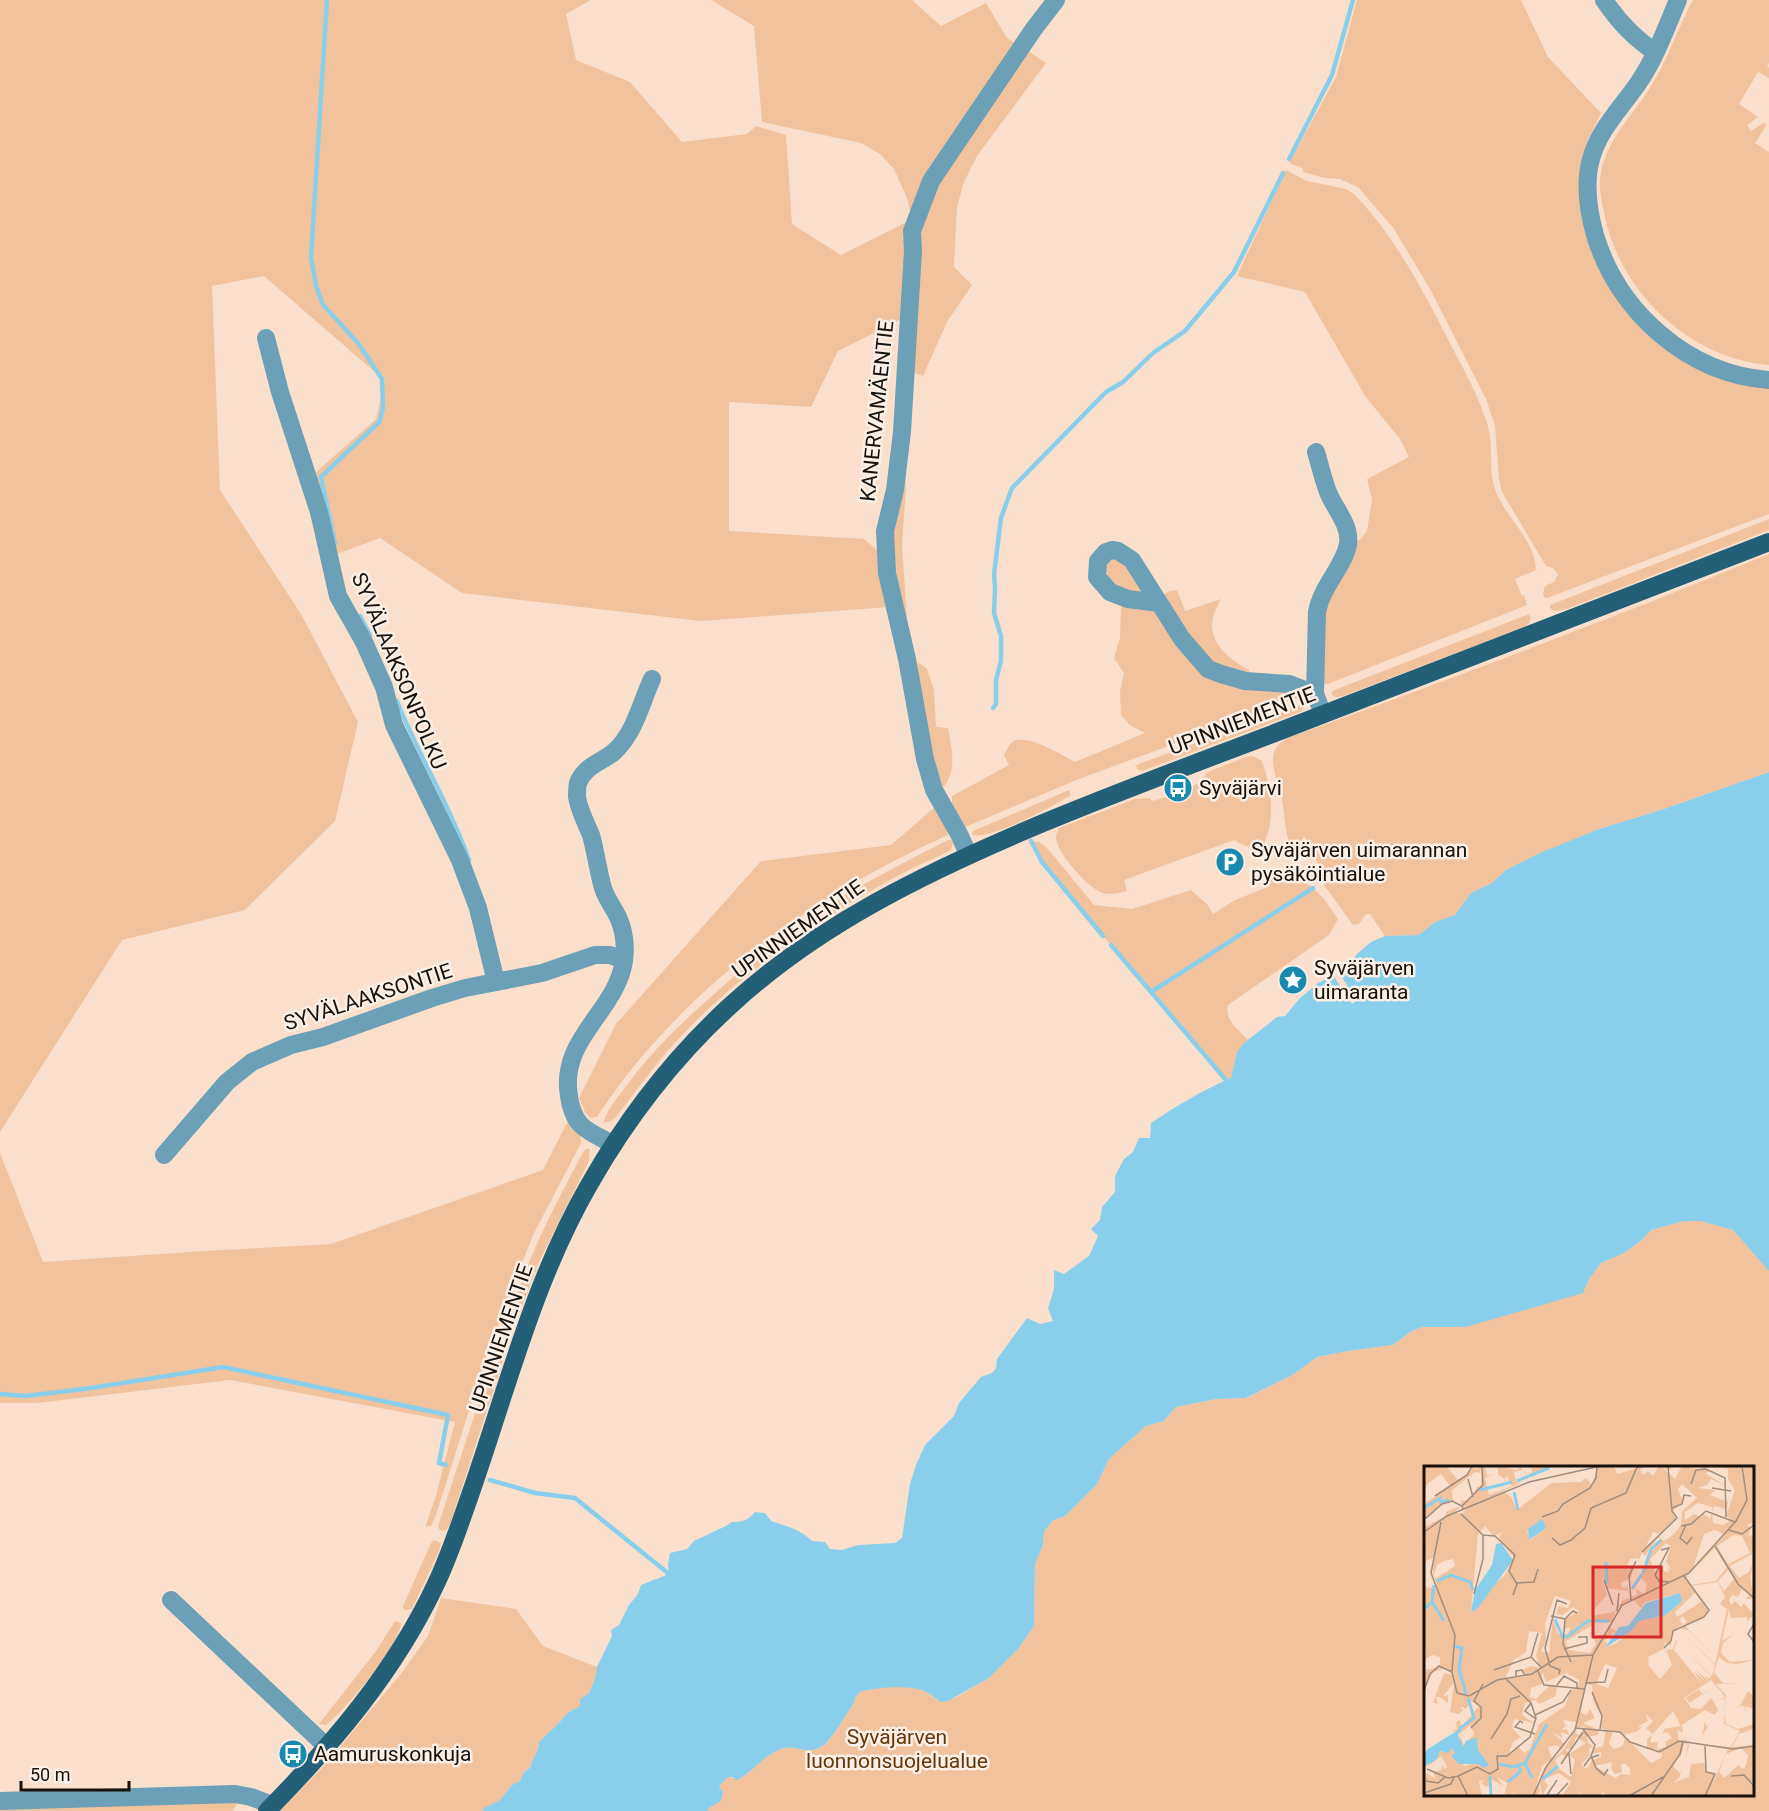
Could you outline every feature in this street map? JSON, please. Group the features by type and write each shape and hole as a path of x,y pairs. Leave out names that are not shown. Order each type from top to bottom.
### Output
{"main road":[{"name":"UPINNIEMENTIE","path":"269,1808 327,1747 391,1665 416,1623 435,1587 463,1518 535,1301 558,1245 583,1194 612,1144 641,1103 697,1037 734,1002 787,959 870,904 968,854 1090,803 1769,542"}],"street":[{"name":"KANERVAMÄENTIE","path":"968,854 934,790 887,573 885,531 895,490 902,432 913,251 912,231 931,181 1026,40 1056,0"},
{"path":"1604,0 1625,28 1638,41 1655,52"},
{"path":"1678,0 1655,52 1638,83 1596,144 1588,173 1587,195 1591,220 1602,257 1618,287 1631,305 1665,339 1698,360 1732,375 1769,380"},
{"name":"SYVÄLAAKSONPOLKU","path":"266,338 280,392 319,512 338,596 364,642 384,687 394,725 460,860 478,908 496,982"},
{"path":"1316,452 1327,491 1347,529 1348,543 1319,601 1317,612 1316,694 1323,714"},
{"path":"1159,603 1182,639 1208,669 1245,681 1289,684 1316,694"},
{"path":"612,1144 581,1125 574,1114 567,1085 573,1053 581,1037 618,983 624,960 624,936 618,917 603,890 600,868 577,797 577,784 598,760 614,752 627,735 652,679"},
{"name":"SYVÄLAAKSONTIE","path":"164,1155 227,1082 252,1062 291,1045 323,1038 465,988 542,973 595,955 610,954 624,960"},
{"path":"171,1600 327,1747"},
{"path":"0,1801 235,1794 251,1797 269,1808"}],"green space":[{"path":"0,0 591,0 566,14 576,60 630,82 682,142 747,134 756,126 786,135 792,224 841,255 905,223 909,254 906,317 838,351 811,407 729,402 729,531 864,539 877,550 889,607 701,621 462,593 380,538 331,556 314,474 376,419 385,381 264,276 212,286 220,490 301,614 358,722 335,821 245,910 122,940 0,1132"},
{"path":"711,0 912,0 941,26 986,3 1007,38 1018,45 912,219 907,198 894,169 880,154 861,143 762,122 754,26"},
{"path":"1357,0 1521,0 1548,57 1601,113 1587,142 1581,165 1612,291 1643,330 1678,357 1769,385 1769,514 1547,598 1544,597 1545,586 1554,582 1558,574 1553,568 1546,566 1502,492 1495,426 1486,399 1430,289 1394,229 1359,188 1340,179 1325,178 1303,172 1302,168 1289,163 1336,77"},
{"path":"1693,0 1769,0 1769,63 1767,66 1769,78 1758,72 1739,104 1758,117 1747,125 1751,131 1765,122 1766,126 1755,143 1769,152 1769,365 1740,360 1713,350 1687,336 1664,317 1643,296 1626,271 1613,245 1605,217 1600,178 1605,158 1618,133 1658,74"},
{"path":"1025,49 1046,63 977,156 964,182 957,207 954,267 972,285 947,322 923,376 910,371 916,235 933,183"},
{"path":"1286,170 1307,181 1346,189 1354,194 1369,210 1395,246 1419,284 1466,373 1480,405 1490,434 1495,489 1505,510 1531,548 1536,570 1515,579 1527,605 1328,684 1322,682 1319,612 1350,543 1360,540 1367,531 1372,499 1367,479 1409,457 1400,439 1365,396 1305,292 1237,276"},
{"path":"903,442 906,490 902,545 907,617 897,608 890,571"},
{"path":"1769,519 1769,530 1564,610 1554,611 1550,608 1550,605"},
{"path":"1769,554 1769,772 1599,829 1506,870 1492,883 1471,893 1455,915 1435,922 1419,935 1385,936 1370,914 1366,914 1359,924 1353,925 1319,878 1320,868 1304,836 1300,846 1295,849 1291,847 1273,765 1275,750 1285,740 1471,671"},
{"path":"1115,558 1122,561 1145,593 1120,587 1111,580 1104,567 1107,561"},
{"path":"1177,590 1185,611 1221,599 1213,617 1213,634 1222,649 1249,670 1249,674 1214,665 1197,651 1164,599 1165,594"},
{"path":"1121,605 1154,609 1202,670 1272,687 1300,697 1074,781 965,827 960,826 952,811 952,796 1009,765 1004,755 1012,742 1026,740 1034,742 1075,762 1145,733 1130,725 1121,715 1120,691 1124,673 1114,658 1120,638"},
{"path":"1529,614 1531,618 1524,627 1343,696 1332,695 1332,691"},
{"path":"919,663 927,669 934,690 936,727 948,728 952,766 944,787 938,783 915,667"},
{"path":"1303,704 1304,708 1300,712 1142,771 1137,769 1136,765"},
{"path":"1253,756 1262,761 1270,792 1270,824 1264,844 1249,846 1234,840 1124,880 1127,891 1109,894 1097,890 1082,878 1057,843 1056,836 1059,828 1135,799 1150,798 1152,801 1166,797 1197,784 1208,772"},
{"path":"1069,790 1071,795 1022,821 993,832 972,835 973,831"},
{"path":"936,806 946,824 948,835 847,887 752,951 668,1028 631,1071 597,1117 591,1118 585,1112 579,1098 616,1024 761,861 891,845"},
{"path":"948,840 953,843 951,850 905,872 846,905 790,943 737,984 677,1040 617,1116 603,1123 616,1099 657,1049 748,964 797,926 832,903"},
{"path":"1031,841 1039,842 1048,849 1094,905 1132,909 1191,890 1207,904 1213,914 1235,900 1263,889 1271,879 1289,876 1298,877 1313,888 1338,919 1329,935 1228,1005 1230,1020 1248,1040 1237,1052 1232,1078 1226,1080 1042,862"},
{"path":"569,1119 580,1132 581,1143 533,1235 487,1354 431,1526 425,1527 435,1499 455,1422 230,1380 37,1403 0,1403 0,1153 43,1262 331,1244 543,1170"},
{"path":"586,1149 590,1149 589,1161 538,1264 514,1327 450,1524 446,1530 442,1531 438,1526 517,1295 548,1221"},
{"name":"Syväjärven luonnonsuojelualue","path":"1684,1221 1700,1221 1733,1230 1769,1270 1769,1811 708,1811 720,1801 723,1792 719,1786 728,1777 739,1779 769,1755 781,1749 814,1750 826,1743 860,1692 883,1687 909,1687 926,1692 940,1702 955,1698 989,1678 1019,1648 1034,1626 1035,1564 1043,1545 1044,1532 1052,1521 1065,1516 1097,1484 1109,1459 1146,1426 1164,1421 1176,1407 1216,1399 1247,1398 1294,1374 1317,1357 1393,1345 1410,1332 1422,1327 1466,1327 1589,1279 1601,1263 1624,1253 1651,1230"},
{"path":"434,1540 441,1543 439,1551 412,1609 404,1610 403,1606"},
{"path":"441,1598 516,1609 543,1646 597,1667 589,1693 580,1706 567,1713 539,1742 530,1768 524,1772 520,1781 512,1785 499,1801 483,1811 280,1811 323,1767 401,1674 428,1636"},
{"path":"395,1621 401,1623 398,1634 382,1662 335,1717 326,1725 319,1724 376,1651"},
{"path":"238,1803 232,1811 0,1811 0,1805"}],"water":[{"path":"1769,772 1769,1271 1733,1230 1700,1221 1684,1221 1651,1230 1624,1253 1601,1263 1589,1279 1583,1293 1466,1327 1422,1327 1410,1332 1393,1345 1317,1357 1294,1374 1246,1398 1216,1399 1176,1407 1164,1421 1146,1426 1109,1459 1097,1484 1065,1516 1052,1521 1044,1532 1043,1545 1035,1564 1034,1626 1019,1648 989,1678 948,1701 940,1702 928,1693 914,1688 885,1688 860,1692 826,1743 815,1750 781,1749 769,1755 739,1779 728,1777 719,1786 723,1792 721,1801 708,1811 483,1811 484,1808 499,1801 512,1785 520,1781 524,1772 530,1768 539,1742 567,1713 580,1706 580,1699 589,1693 595,1679 597,1667 612,1636 611,1630 619,1625 641,1585 669,1574 670,1553 687,1549 694,1541 732,1522 745,1520 755,1512 765,1513 771,1521 798,1531 812,1541 825,1542 830,1549 842,1550 858,1545 895,1543 902,1538 910,1484 925,1445 954,1416 959,1403 981,1377 992,1373 996,1368 997,1359 1027,1318 1040,1324 1053,1321 1048,1308 1054,1289 1054,1270 1064,1274 1089,1256 1098,1236 1091,1229 1100,1220 1102,1207 1115,1192 1115,1176 1124,1159 1133,1152 1139,1138 1150,1138 1151,1123 1160,1117 1231,1078 1237,1052 1244,1043 1277,1017 1285,1016 1299,999 1318,983 1343,971 1371,942 1385,936 1419,935 1435,922 1455,915 1471,893 1492,883 1506,870 1540,853 1599,829"}],"pier":[{"path":"1337,970 1357,1000 1352,1004 1331,972"}],"waterway":[{"path":"327,0 311,257 316,286 323,305 358,343 382,379 383,407 380,421 321,477 335,544"},
{"path":"1289,159 1332,75 1353,0"},
{"path":"993,708 996,704 996,680 1001,661 1001,636 994,613 994,574 1001,518 1012,488 1106,392 1123,382 1153,353 1185,331 1234,272 1283,173"},
{"path":"360,616 370,635"},
{"path":"397,701 453,820 469,860"},
{"path":"1031,841 1042,862 1103,936"},
{"path":"1151,992 1313,888"},
{"path":"1111,945 1226,1080"},
{"path":"0,1394 26,1396 223,1367 448,1415 439,1463 446,1465"},
{"path":"490,1480 535,1493 575,1498 669,1574"}],"place":[{"name":"Syväjärvi","path":"1178,788"},
{"name":"Syväjärven uimarannan pysäköintialue","path":"1230,862"},
{"name":"Syväjärven uimaranta","path":"1293,980"},
{"name":"Aamuruskonkuja","path":"293,1754"}]}
